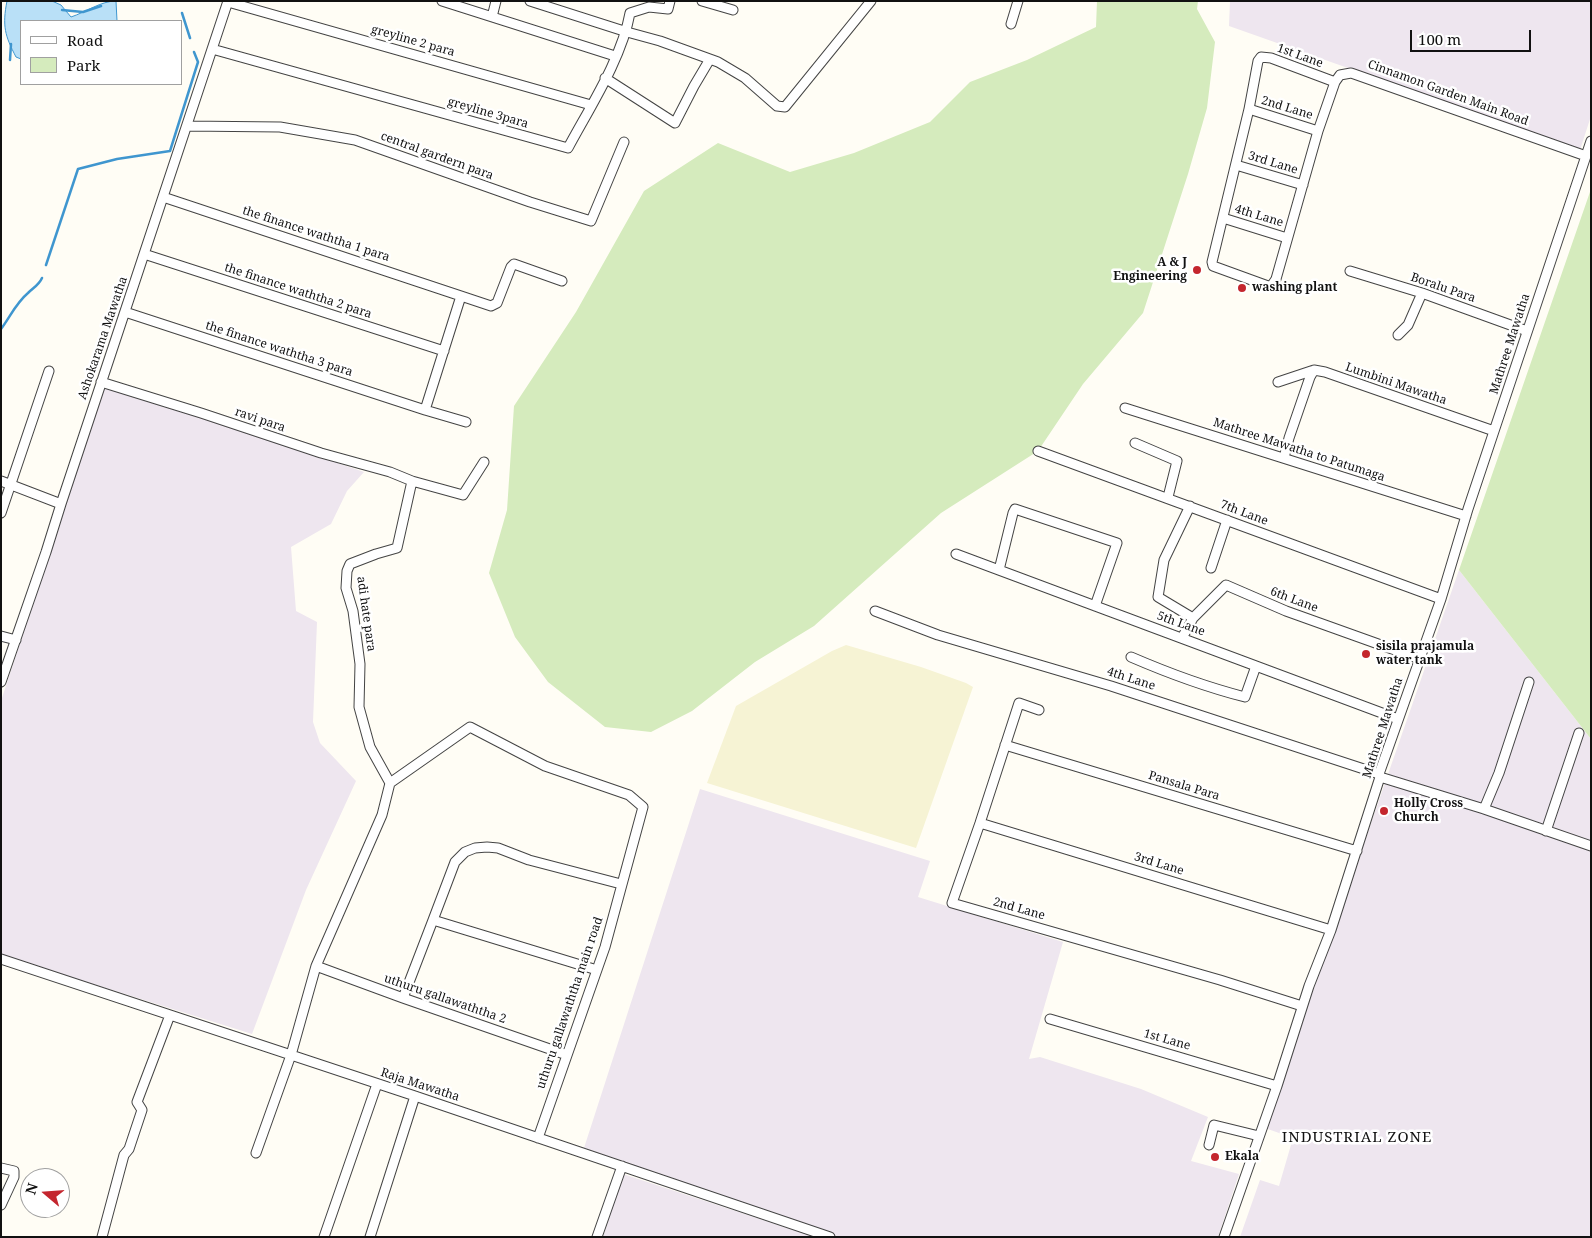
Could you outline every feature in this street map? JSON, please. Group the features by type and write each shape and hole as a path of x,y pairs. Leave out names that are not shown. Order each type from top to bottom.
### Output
{"street":[{"name":"Ashokarama Mawatha","path":"1,682 46,552 228,1"},
{"name":"greyline 2 para","path":"228,1 591,105"},
{"path":"442,1 615,56"},
{"path":"492,17 496,1"},
{"path":"530,1 660,41 710,59 746,78 777,106 785,107 871,1"},
{"name":"greyline 3para","path":"212,49 568,148 627,32 630,13 649,7 668,9 670,1"},
{"path":"702,1 733,10"},
{"path":"1011,24 1018,1"},
{"name":"1st Lane","path":"1249,109 1258,61 1261,57 1271,58 1335,82"},
{"path":"605,78 675,123 710,59"},
{"name":"Cinnamon Garden Main Road","path":"1335,82 1340,75 1351,72 1586,156"},
{"path":"1249,109 1212,262 1216,268 1268,286 1272,285 1276,279 1318,131 1335,82"},
{"name":"2nd Lane","path":"1249,109 1318,131"},
{"name":"central gardern para","path":"187,126 280,127 355,140 591,221 624,142"},
{"name":"Mathree Mawatha","path":"1224,1237 1277,1086 1302,1006 1331,930 1398,719 1441,599 1466,516 1591,141"},
{"name":"3rd Lane","path":"1236,165 1303,185"},
{"name":"the finance waththa 1 para","path":"163,197 491,306 497,303 514,264 562,281"},
{"name":"4th Lane","path":"1223,218 1287,238"},
{"name":"the finance waththa 2 para","path":"144,254 444,351"},
{"name":"Boralu Para","path":"1350,271 1422,293 1527,332"},
{"path":"1398,335 1408,325 1422,293"},
{"path":"425,410 461,296"},
{"name":"the finance waththa 3 para","path":"125,312 466,422"},
{"path":"1278,382 1314,370"},
{"path":"1284,458 1304,394 1314,370"},
{"name":"Lumbini Mawatha","path":"1314,370 1325,372 1494,431"},
{"path":"1,512 49,371"},
{"name":"ravi para","path":"101,382 321,453 412,480"},
{"name":"Mathree Mawatha to Patumaga","path":"1125,408 1466,516"},
{"path":"1135,443 1178,461 1168,497"},
{"name":"7th Lane","path":"1038,450 1441,599"},
{"path":"412,480 463,494 484,462"},
{"name":"adi hate para","path":"390,783 370,747 359,707 360,664 353,611 346,588 347,571 350,564 398,548 412,480"},
{"path":"1,481 61,504"},
{"path":"1190,506 1164,560 1158,597 1193,618"},
{"path":"1000,570 1015,509 1117,543 1095,606"},
{"path":"1210,568 1227,520"},
{"name":"5th Lane","path":"956,554 1398,719"},
{"name":"6th Lane","path":"1182,638 1193,618 1226,585 1286,611 1420,659"},
{"name":"4th Lane","path":"875,611 938,635 1120,688 1591,846"},
{"path":"1,636 16,640"},
{"path":"1131,657 1179,676 1245,697 1256,666"},
{"path":"1484,809 1499,772 1529,682"},
{"name":"2nd Lane","path":"1039,710 1019,703 952,903 1220,980 1302,1006"},
{"name":"uthuru gallawaththa main road","path":"390,783 470,727 546,766 629,795 643,807 605,947 538,1138"},
{"path":"1546,831 1579,733"},
{"name":"Pansala Para","path":"1005,744 1357,852"},
{"path":"256,1153 291,1055 316,966 382,815 390,783"},
{"name":"3rd Lane","path":"980,823 1331,930"},
{"path":"403,998 457,860 470,850 480,847 498,848 530,860 621,884"},
{"path":"433,920 597,970"},
{"name":"Raja Mawatha","path":"1,959 415,1096 830,1237"},
{"name":"uthuru gallawaththa 2","path":"316,966 567,1055"},
{"path":"102,1237 124,1155 129,1150 142,1110 137,1102 170,1015"},
{"name":"1st Lane","path":"1050,1019 1277,1086"},
{"path":"324,1237 377,1084"},
{"path":"370,1237 415,1096"},
{"path":"1209,1145 1214,1124 1259,1136"},
{"path":"597,1237 622,1166"},
{"path":"1,1168 14,1171 14,1177 1,1205"}],"shaded area":[{"path":"1230,1 1591,1 1591,116 1580,150 1229,26"},
{"path":"105,384 364,472 347,491 331,524 291,547 296,611 317,622 313,722 320,743 356,781 306,890 252,1034 1,955 1,701"},
{"path":"1459,570 1591,739 1591,1237 1240,1237 1260,1180 1279,1186 1293,1138 1265,1128"},
{"path":"846,645 921,667 973,687 916,848 707,783 736,706 832,651"},
{"path":"700,789 930,861 918,897 1063,942 1029,1059 1040,1057 1141,1089 1208,1117 1191,1161 1239,1174 1218,1237 840,1237 584,1148"},
{"path":"623,1174 815,1237 603,1237"}],"green space":[{"path":"1097,1 1198,1 1197,9 1215,42 1207,108 1188,174 1143,313 1083,384 1038,451 941,513 814,626 755,662 692,711 651,732 605,727 548,682 515,637 489,573 507,510 514,406 576,312 644,191 718,143 790,172 854,153 930,122 970,82 1027,60 1096,27"},
{"path":"1591,189 1591,739 1459,570"}],"water":[{"path":"7,1 52,1 61,5 71,17 110,1 116,1 117,20 20,20 20,59 16,57 9,43 5,17"}],"waterway":[{"path":"62,10 83,12 101,6"},
{"path":"182,13 190,38"},
{"path":"10,60 11,44"},
{"path":"46,265 78,169 117,159 170,151 198,62 194,52"},
{"path":"1,329 20,301 38,285 42,278"}],"place":[{"name":"A & J Engineering","path":"1197,270"},
{"name":"washing plant","path":"1242,288"},
{"name":"sisila prajamula water tank","path":"1366,654"},
{"name":"Holly Cross Church","path":"1384,811"},
{"name":"Ekala","path":"1215,1157"}],"district":[{"name":"INDUSTRIAL ZONE","path":"1357,1138"}]}
